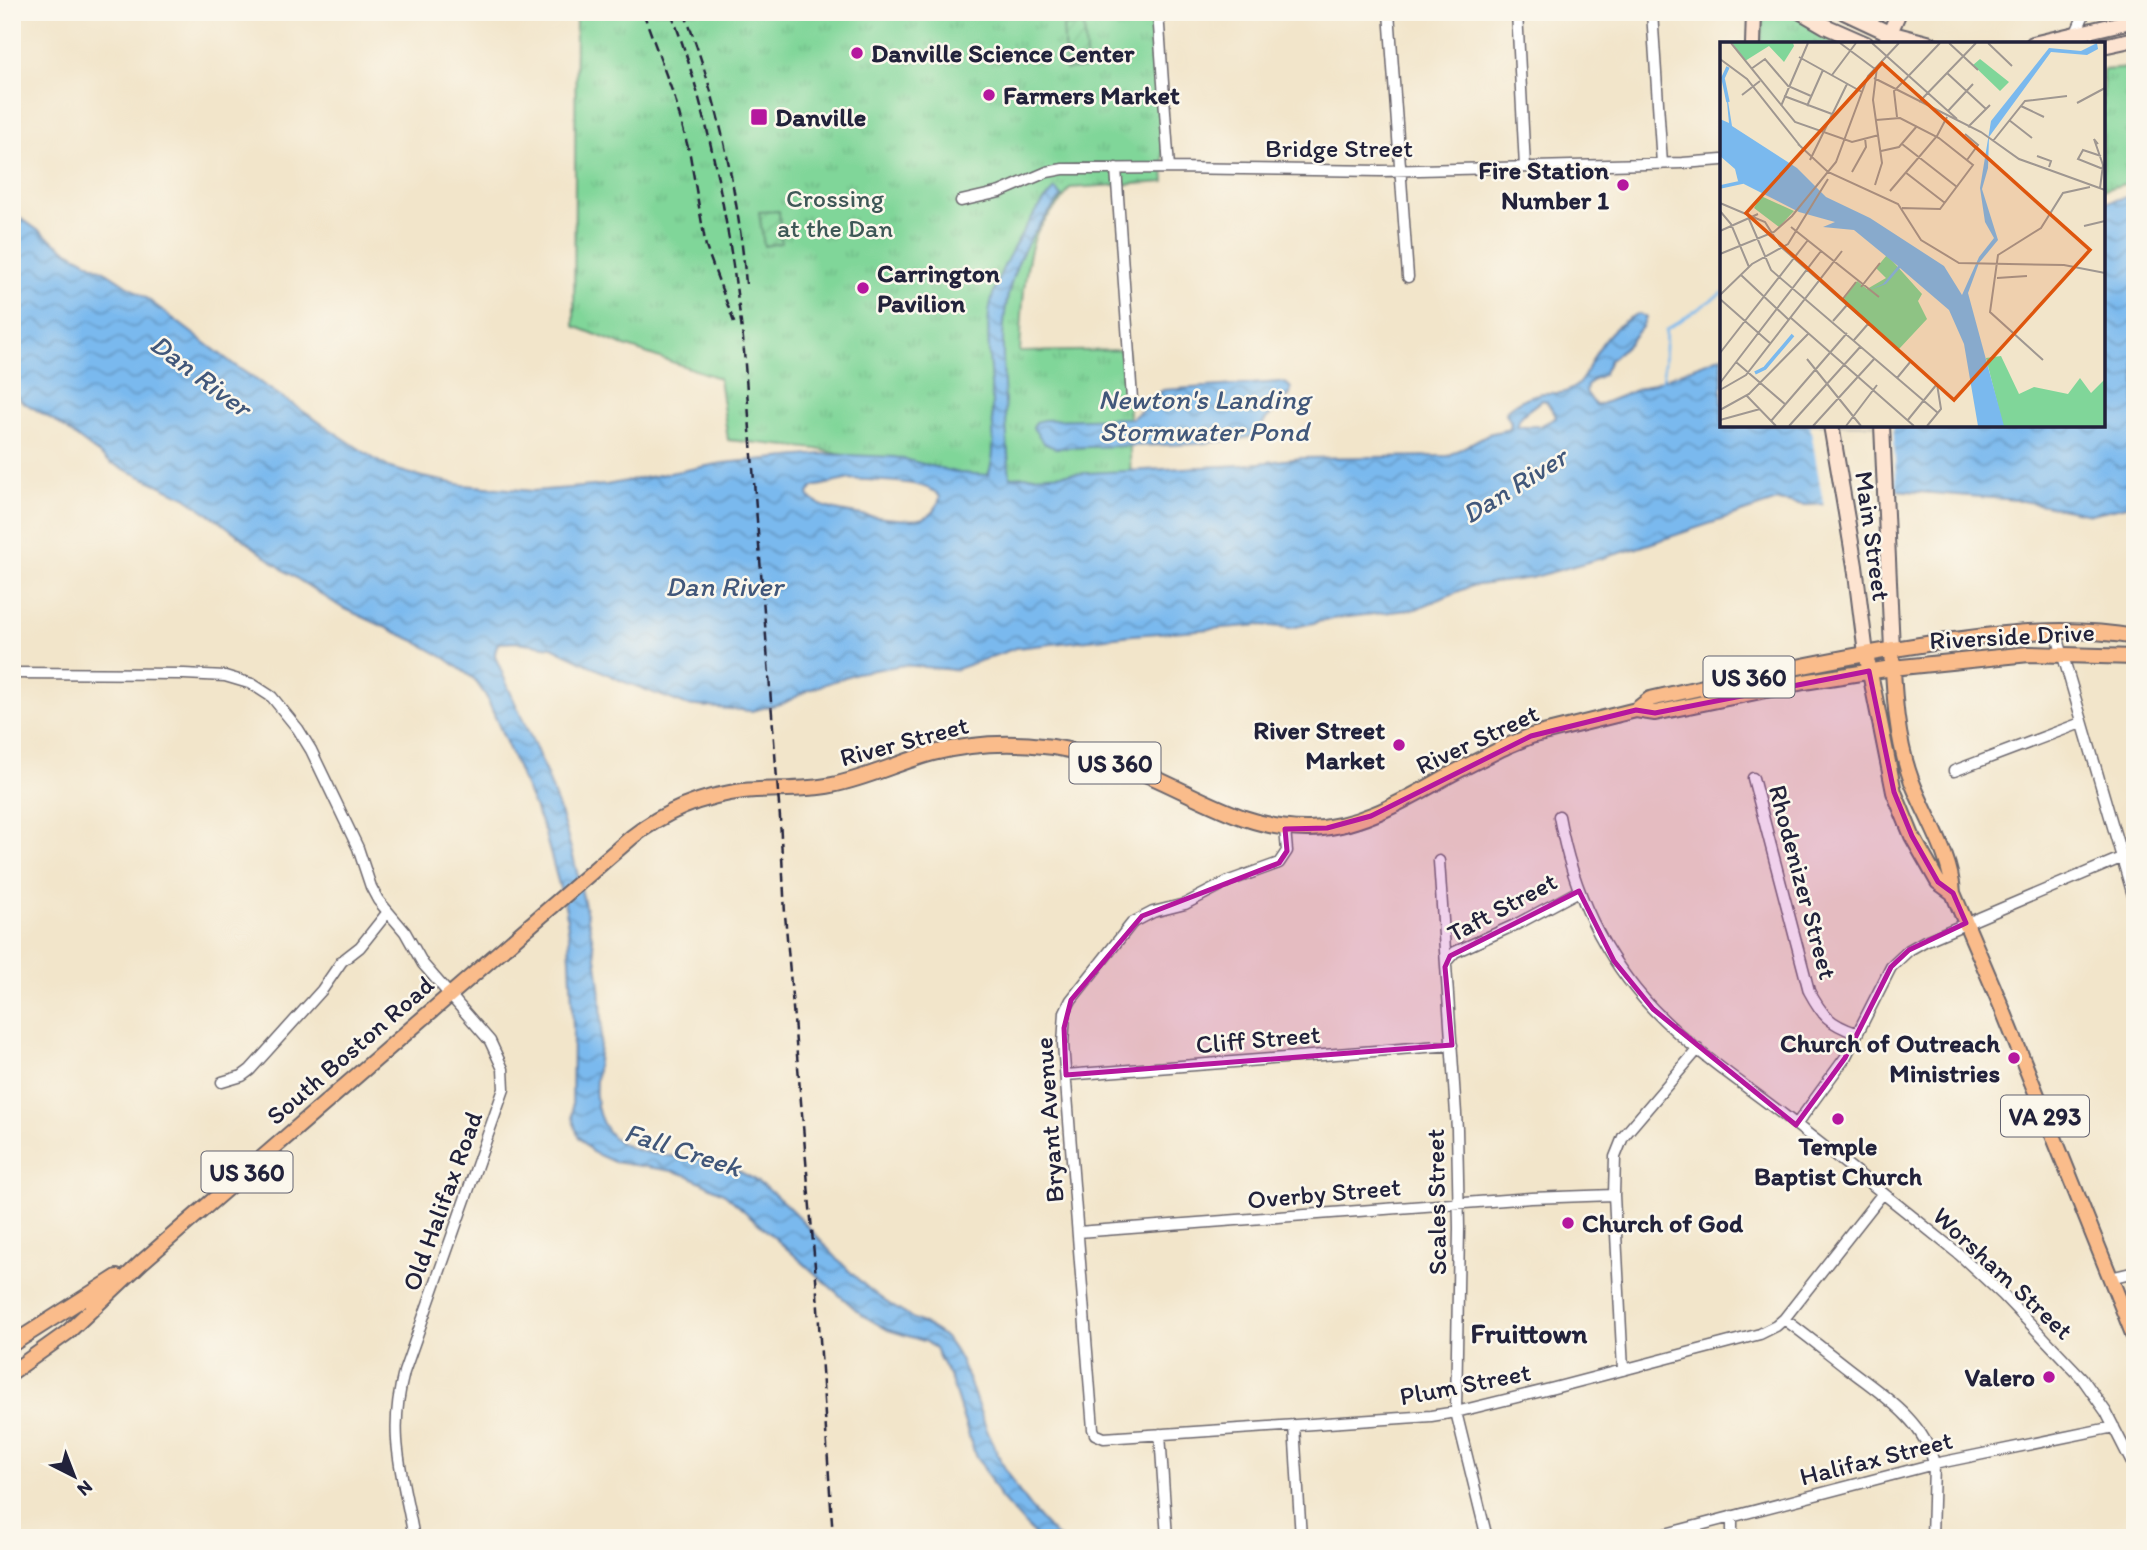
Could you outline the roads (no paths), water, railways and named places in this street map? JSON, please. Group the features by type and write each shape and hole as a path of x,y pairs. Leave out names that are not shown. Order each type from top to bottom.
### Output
{"main road":[{"path":"1753,42 1754,12"},
{"path":"1801,12 1861,42"},
{"path":"1844,12 1887,38 1916,42"},
{"path":"1887,38 1899,12"},
{"path":"2050,42 2075,39 2135,20"},
{"path":"2105,46 2135,39"},
{"name":"Main Street","path":"1832,427 1866,654"},
{"name":"Main Street","path":"1882,427 1892,649"},
{"name":"Riverside Drive","path":"1892,649 2014,632 2086,631 2135,638"},
{"name":"River Street","path":"1636,710 1650,699 1892,649"},
{"name":"VA 293","path":"1892,649 1897,722 1902,750 1912,780 1952,874 1953,893 2135,1339"},
{"name":"VA 293","path":"1866,654 1894,792 1912,836 1938,882 1953,893"},
{"name":"Riverside Drive","path":"1892,668 2029,654 2135,657"},
{"name":"River Street","path":"590,873 648,825 681,807 741,791 828,786 849,782 932,754 993,744 1039,745 1091,755 1150,776 1246,820 1285,828 1326,828 1371,816 1531,736 1636,710 1655,713 1734,695 1892,668"},
{"name":"South Boston Road","path":"12,1372 68,1332 142,1262 590,873"},
{"name":"South Boston Road","path":"12,1344 142,1262"}],"street":[{"path":"1158,12 1169,168"},
{"path":"1389,12 1408,277"},
{"path":"1517,12 1525,167"},
{"path":"1652,12 1662,164"},
{"path":"2075,39 2085,12"},
{"name":"Bridge Street","path":"961,201 1000,192 1046,172 1063,169 1400,170 1720,160"},
{"path":"1116,168 1132,399"},
{"path":"2056,632 2135,902"},
{"name":"Old Halifax Road","path":"12,673 184,674 236,678 261,689 284,710 311,750 358,848 371,887 387,912 405,932 423,964 490,1041 498,1056 505,1079 504,1089 401,1384 395,1427 396,1449 414,1538"},
{"path":"1954,771 2081,723"},
{"name":"Rhodenizer Street","path":"1753,778 1810,990 1825,1017 1835,1025 1856,1034"},
{"name":"Worsham Street","path":"1559,816 1567,857 1601,939 1630,982 1653,1009 1698,1049 1960,1255 2011,1303 2095,1394 2135,1469"},
{"name":"Bryant Avenue","path":"1091,1407 1063,1044 1065,1013 1077,990 1101,964 1124,932 1142,916 1185,904 1229,881 1279,863 1287,851 1285,828"},
{"path":"1796,1125 1834,1075 1877,991 1897,960 1925,941 2135,852"},
{"name":"Scales Street","path":"1439,862 1452,1045 1458,1203 1456,1412 1487,1538"},
{"name":"Taft Street","path":"1447,962 1455,952 1517,924 1579,891"},
{"path":"222,1082 242,1076 250,1070 322,990 342,961 360,947 387,912"},
{"name":"Cliff Street","path":"1066,1075 1452,1045"},
{"path":"1623,1370 1614,1195 1615,1157 1623,1137 1698,1049"},
{"name":"Plum Street","path":"1091,1407 1093,1429 1104,1438 1431,1416 1456,1412 1760,1334 1784,1319 1883,1193"},
{"name":"Overby Street","path":"1078,1232 1458,1203 1614,1195"},
{"path":"2110,1278 2135,1272"},
{"path":"1784,1319 1903,1412 1922,1437 1934,1464 1932,1538"},
{"path":"1294,1426 1301,1538"},
{"name":"Halifax Street","path":"1650,1538 1934,1464 2113,1427"},
{"path":"1160,1434 1167,1535"},
{"path":"1732,1516 1732,1538"}],"water":[{"name":"Dan River","path":"1055,189 1062,196 1037,228 1022,254 1007,301 1003,340 1010,477 1242,465 1302,458 1448,456 1488,434 1510,429 1507,410 1520,401 1541,393 1564,392 1576,386 1606,338 1617,327 1638,314 1646,317 1642,327 1610,360 1603,375 1587,386 1586,392 1596,406 1720,357 1720,427 2105,427 2105,202 2135,195 2135,504 2091,514 2017,500 1896,490 1857,503 1805,505 1777,501 1634,549 1531,578 1471,586 1416,609 1331,619 1291,628 1261,625 1016,648 954,670 904,665 856,673 809,690 784,703 751,711 686,705 622,681 552,647 517,642 498,643 496,658 552,788 562,818 590,927 602,1014 597,1108 607,1130 616,1140 628,1147 715,1162 752,1178 784,1203 869,1289 946,1339 963,1366 988,1434 1013,1482 1034,1512 1059,1538 1037,1538 1000,1497 973,1449 951,1380 935,1349 927,1342 888,1330 862,1315 725,1194 673,1171 614,1162 592,1152 578,1136 572,1117 573,1028 566,910 543,827 486,696 474,679 415,641 341,607 285,571 185,497 111,463 12,392 12,212 66,250 146,298 237,367 373,458 390,468 422,477 463,485 533,491 606,485 723,463 822,454 895,457 960,473 988,475 993,443 989,313 1005,264 1034,215","holes":["1542,400 1546,401 1556,418 1540,426 1517,427 1523,415","850,479 912,484 934,491 940,497 936,508 931,514 920,519 886,518 823,506 809,497 808,493 813,487"]},
{"name":"Newton's Landing Stormwater Pond","path":"1281,382 1291,388 1290,395 1266,419 1254,436 1235,440 1196,444 1055,448 1045,444 1033,428 1036,422 1043,420 1132,418 1163,390"}],"waterway":[{"path":"1663,382 1666,330 1720,294"}],"railway":[{"path":"643,12 675,99 690,155 706,247 735,325"},
{"path":"671,12 708,132 731,255 743,339 785,914 816,1278 833,1538"},
{"path":"684,12 707,78 725,146 738,214 746,284"}],"place":[{"name":"Danville Science Center","path":"857,53"},
{"name":"Farmers Market","path":"989,95"},
{"name":"Danville","path":"759,117"},
{"name":"Fire Station Number 1","path":"1623,185"},
{"name":"Carrington Pavilion","path":"863,288"},
{"name":"River Street Market","path":"1399,745"},
{"name":"Church of Outreach Ministries","path":"2014,1058"},
{"name":"Temple Baptist Church","path":"1838,1119"},
{"name":"Church of God","path":"1568,1223"},
{"name":"Valero","path":"2049,1377"}],"district":[{"name":"Fruittown","path":"1529,1333"}],"park label":[{"name":"Crossing at the Dan","path":"835,213"}],"water label":[{"name":"Fall Creek","path":"683,1149"}]}
